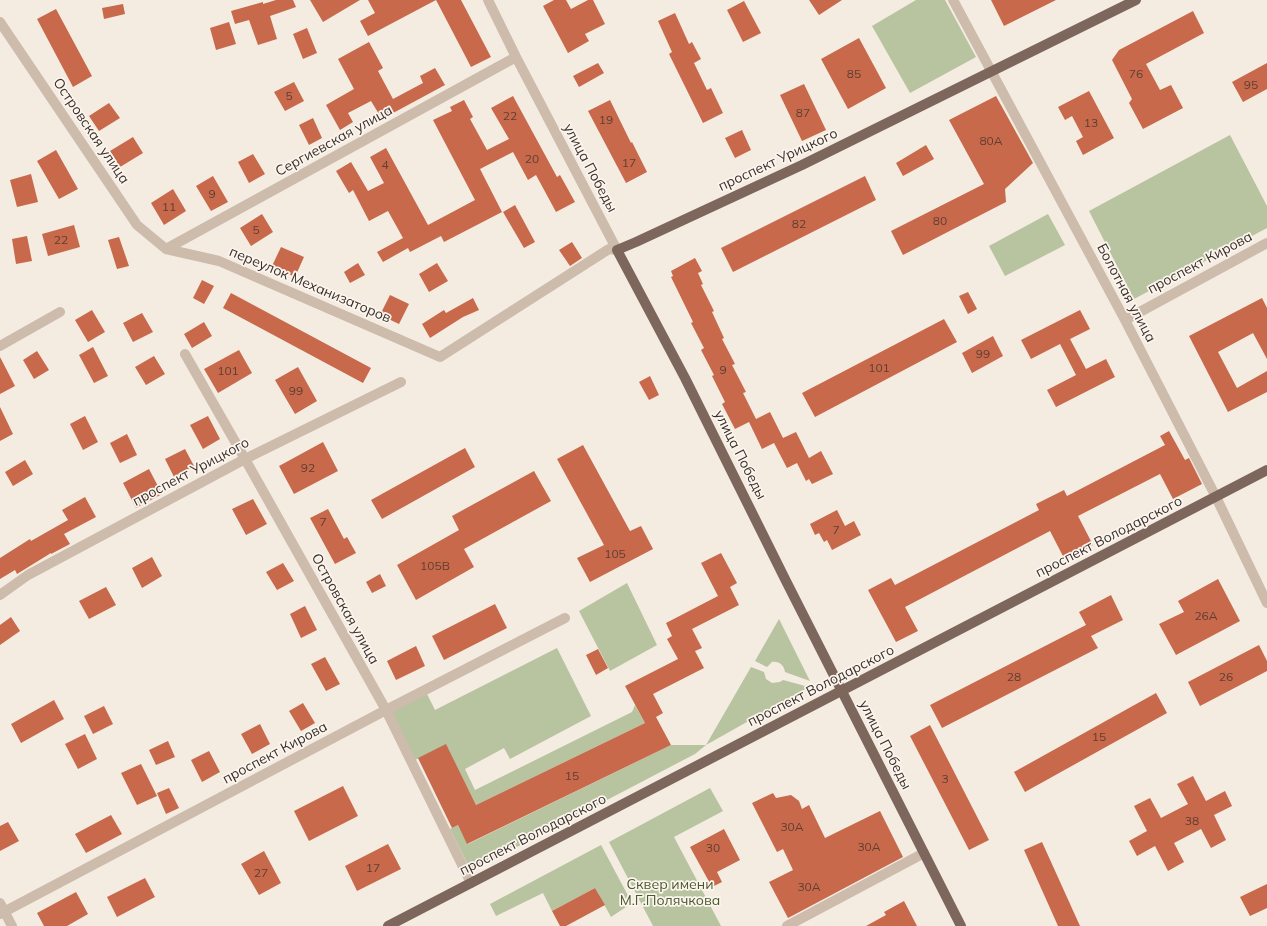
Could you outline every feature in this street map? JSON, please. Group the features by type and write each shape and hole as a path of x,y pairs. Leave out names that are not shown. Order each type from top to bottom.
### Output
{"main road":[{"name":"проспект Урицкого","path":"617,250 802,165 1136,0"},
{"name":"улица Победы","path":"617,250 685,378 961,926"},
{"name":"проспект Володарского","path":"388,926 1267,470"}],"street":[{"name":"улица Победы","path":"488,0 516,57 617,250"},
{"name":"Болотная улица","path":"953,0 1125,320 1216,497 1267,603"},
{"name":"Островская улица","path":"0,22 137,225 166,249"},
{"name":"Сергиевская улица","path":"166,249 516,57"},
{"name":"проспект Кирова","path":"1125,320 1267,243"},
{"name":"переулок Механизаторов","path":"166,249 219,261 440,357"},
{"name":"проспект Урицкого","path":"440,357 609,249 617,250"},
{"path":"0,346 60,312"},
{"name":"Островская улица","path":"185,354 386,710 471,883"},
{"name":"проспект Урицкого","path":"0,595 28,575 245,459 401,382"},
{"name":"проспект Кирова","path":"1,910 565,618"},
{"path":"787,926 924,853"},
{"path":"1,910 12,926"}],"green space":[{"path":"916,0 945,0 976,57 910,93 872,26"},
{"path":"1230,135 1267,206 1267,228 1134,299 1089,211"},
{"path":"1048,214 1065,245 1005,276 989,246"},
{"path":"627,583 657,645 610,671 579,611"},
{"path":"779,619 810,681 785,672 784,667 779,663 772,662 767,667 755,661"},
{"path":"557,648 591,716 510,759 504,748 465,769 475,790 632,712 635,705 645,723 476,805 446,745 415,760 389,709 425,690 435,710"},
{"path":"751,667 764,672 766,679 772,683 783,680 809,687 706,745"},
{"path":"671,745 706,745 695,754 471,871 450,829 458,825 468,844"},
{"name":"Сквер имени М.Г.Полячкова","path":"710,788 723,811 674,837 721,926 653,926 609,842"},
{"path":"601,845 632,903 611,917 595,888 552,911 543,893 496,916 490,904"}],"building":[{"path":"276,0 293,0 296,7 270,16 277,39 258,45 249,20 235,24 231,11"},
{"path":"310,0 360,0 323,22"},
{"path":"368,0 436,0 368,36 360,21 375,13"},
{"path":"436,0 461,0 491,57 471,67"},
{"path":"554,0 566,0 571,9 588,0 593,0 605,24 585,34 589,41 568,53 543,6"},
{"path":"809,0 842,0 819,15"},
{"path":"991,0 1056,0 1004,26"},
{"path":"744,1 761,33 743,42 727,10"},
{"path":"123,4 125,14 104,19 102,8"},
{"path":"56,9 92,76 73,87 37,19"},
{"path":"1193,11 1204,33 1146,64 1160,90 1171,85 1183,108 1143,129 1129,103 1132,99 1112,60 1119,50"},
{"path":"675,13 689,44 692,42 701,59 694,63 707,90 711,88 723,113 703,123 669,54 672,52 658,21"},
{"path":"229,22 236,44 216,50 210,28"},
{"path":"307,28 317,53 303,59 293,34"},
{"path":"859,38 886,88 848,109 821,59"},
{"path":"369,42 383,68 378,71 393,99 423,83 420,76 435,68 445,85 382,119 371,101 348,113 353,122 340,130 326,105 354,89 338,59"},
{"path":"598,63 604,73 579,87 573,76"},
{"path":"1267,63 1267,89 1243,102 1232,82"},
{"path":"294,82 304,101 285,111 274,92"},
{"path":"804,84 826,130 802,141 780,95"},
{"path":"1089,91 1114,138 1083,155 1076,141 1083,137 1072,116 1065,120 1058,107"},
{"path":"513,96 557,177 560,175 575,202 556,212 536,175 528,180 513,152 480,169 502,212 444,242 441,236 410,252 408,248 383,262 377,252 403,238 388,211 369,221 353,190 349,193 336,171 351,162 368,191 384,183 370,157 386,148 428,225 475,200 433,120 452,111 450,107 464,100 473,117 470,119 487,150 509,139 491,108"},
{"path":"996,96 1033,163 1005,189 1006,202 903,255 891,231 984,184 949,120"},
{"path":"610,100 647,172 626,183 588,111"},
{"path":"109,103 120,118 99,131 89,116"},
{"path":"313,118 322,138 309,145 299,125"},
{"path":"742,130 751,150 735,158 725,138"},
{"path":"133,137 143,153 120,167 110,151"},
{"path":"926,145 934,159 903,176 896,163"},
{"path":"56,150 78,189 59,199 37,161"},
{"path":"253,154 265,174 249,183 238,162"},
{"path":"31,174 38,202 17,207 10,180"},
{"path":"213,176 228,202 211,211 196,186"},
{"path":"865,176 876,200 733,272 721,248"},
{"path":"173,189 186,211 164,225 151,203"},
{"path":"515,205 535,242 524,248 503,212"},
{"path":"262,214 273,232 251,246 240,228"},
{"path":"74,225 80,247 48,256 42,234"},
{"path":"27,236 32,261 16,264 12,239"},
{"path":"119,237 129,266 117,269 108,240"},
{"path":"572,242 582,258 570,266 559,250"},
{"path":"281,247 304,257 295,277 272,266"},
{"path":"695,258 702,271 698,273 703,284 701,285 714,311 712,312 724,338 722,339 735,364 732,365 746,392 743,393 756,419 770,412 783,438 796,432 809,458 821,451 833,474 812,484 809,479 806,481 797,463 787,468 774,443 762,449 749,422 735,429 722,404 725,402 712,376 714,375 701,350 704,348 691,323 693,322 671,277 673,276 671,271"},
{"path":"358,263 365,275 350,283 344,272"},
{"path":"437,263 448,281 429,292 419,274"},
{"path":"202,280 214,286 204,304 193,298"},
{"path":"968,292 977,309 968,314 959,296"},
{"path":"231,293 371,368 363,383 223,308"},
{"path":"390,295 409,304 399,324 380,315"},
{"path":"473,298 479,310 463,317 430,338 422,324 444,310 446,313"},
{"path":"1262,298 1267,308 1267,359 1253,333 1218,352 1237,388 1267,371 1267,392 1228,412 1189,336"},
{"path":"92,310 105,332 88,342 75,320"},
{"path":"1080,310 1090,329 1070,339 1086,369 1106,359 1115,377 1056,407 1047,390 1076,375 1060,344 1031,359 1021,340"},
{"path":"142,313 153,332 133,342 123,323"},
{"path":"944,319 957,342 815,417 802,393"},
{"path":"204,322 212,336 192,348 184,334"},
{"path":"993,336 1003,356 972,373 962,353"},
{"path":"93,347 108,376 94,383 79,355"},
{"path":"239,350 252,373 218,393 204,369"},
{"path":"37,351 49,370 34,379 23,360"},
{"path":"154,356 165,374 146,385 135,367"},
{"path":"0,357 15,386 0,394"},
{"path":"298,367 317,401 295,414 275,380"},
{"path":"650,376 659,395 649,400 639,382"},
{"path":"0,407 13,434 0,441"},
{"path":"85,416 98,442 83,450 70,424"},
{"path":"208,416 220,439 203,449 190,425"},
{"path":"1169,431 1185,460 1189,458 1202,484 1173,499 1160,474 1078,516 1093,545 1065,560 1050,531 905,607 918,631 896,642 868,590 891,578 895,585 1039,510 1036,504 1064,490 1067,496 1165,445 1160,436"},
{"path":"127,434 137,455 120,463 110,443"},
{"path":"323,442 338,471 294,494 279,466"},
{"path":"583,445 630,531 641,526 653,549 590,582 577,558 604,545 557,459"},
{"path":"465,448 475,467 382,519 371,500"},
{"path":"185,449 194,466 174,477 165,459"},
{"path":"25,460 33,474 13,486 5,472"},
{"path":"149,469 162,494 136,508 123,483"},
{"path":"534,471 551,501 464,549 474,567 416,600 397,565 459,530 452,516"},
{"path":"85,497 96,517 64,534 70,544 51,553 17,574 15,570 0,579 0,558 30,539 31,541 68,520 62,510"},
{"path":"253,499 267,524 246,535 232,509"},
{"path":"328,509 344,539 347,537 356,553 335,564 310,518"},
{"path":"837,510 845,526 854,521 861,535 832,550 827,540 824,542 819,533 815,535 810,524"},
{"path":"721,553 737,583 730,587 739,605 692,629 702,648 695,651 704,668 653,694 663,713 656,717 671,745 467,844 458,825 452,828 418,758 446,744 476,805 645,723 625,686 678,659 667,639 672,636 666,623 718,596 701,563"},
{"path":"152,557 162,576 142,588 132,568"},
{"path":"283,563 294,581 277,590 266,572"},
{"path":"380,574 386,586 372,593 366,582"},
{"path":"1218,579 1240,621 1176,655 1159,624 1184,612 1178,601"},
{"path":"106,587 116,605 89,619 79,601"},
{"path":"1111,595 1123,620 1091,636 1098,648 942,728 930,705 1086,625 1079,612"},
{"path":"495,604 507,628 444,660 432,636"},
{"path":"305,606 317,630 301,638 290,614"},
{"path":"11,617 20,631 0,645 0,625"},
{"path":"1259,645 1267,661 1267,671 1200,706 1188,682"},
{"path":"416,646 425,666 396,680 387,661"},
{"path":"598,649 608,668 596,675 586,655"},
{"path":"325,657 340,684 326,691 311,664"},
{"path":"1156,693 1167,713 1025,792 1014,772"},
{"path":"54,700 64,719 21,743 11,724"},
{"path":"303,703 315,723 301,731 289,711"},
{"path":"104,706 113,724 93,734 84,716"},
{"path":"260,724 270,744 252,754 241,734"},
{"path":"930,725 989,840 969,850 910,736"},
{"path":"85,734 97,759 78,769 65,744"},
{"path":"168,741 175,757 156,765 149,750"},
{"path":"209,751 220,772 202,782 191,760"},
{"path":"141,764 157,796 137,805 121,773"},
{"path":"1193,776 1206,801 1225,791 1232,806 1214,815 1226,840 1211,848 1201,829 1174,843 1184,862 1168,871 1155,846 1137,856 1129,841 1147,831 1134,806 1150,798 1161,818 1188,804 1177,784"},
{"path":"343,786 358,816 309,841 294,811"},
{"path":"169,788 179,808 166,814 157,793"},
{"path":"773,793 776,798 791,795 799,801 802,809 809,805 825,838 880,811 903,857 788,918 769,882 793,870 783,849 777,852 752,803"},
{"path":"111,815 122,834 86,853 75,834"},
{"path":"8,822 19,841 0,851 0,826"},
{"path":"724,829 740,860 717,872 722,882 712,887 690,847"},
{"path":"1042,842 1080,926 1058,926 1024,850"},
{"path":"388,844 401,869 357,891 345,866"},
{"path":"264,851 281,883 259,895 241,864"},
{"path":"145,878 155,897 117,917 107,897"},
{"path":"1267,884 1267,908 1250,916 1240,897"},
{"path":"595,888 605,905 566,926 560,926 552,911"},
{"path":"76,892 88,914 67,926 44,926 37,913"},
{"path":"904,901 917,926 866,926 886,915 884,912"}]}
